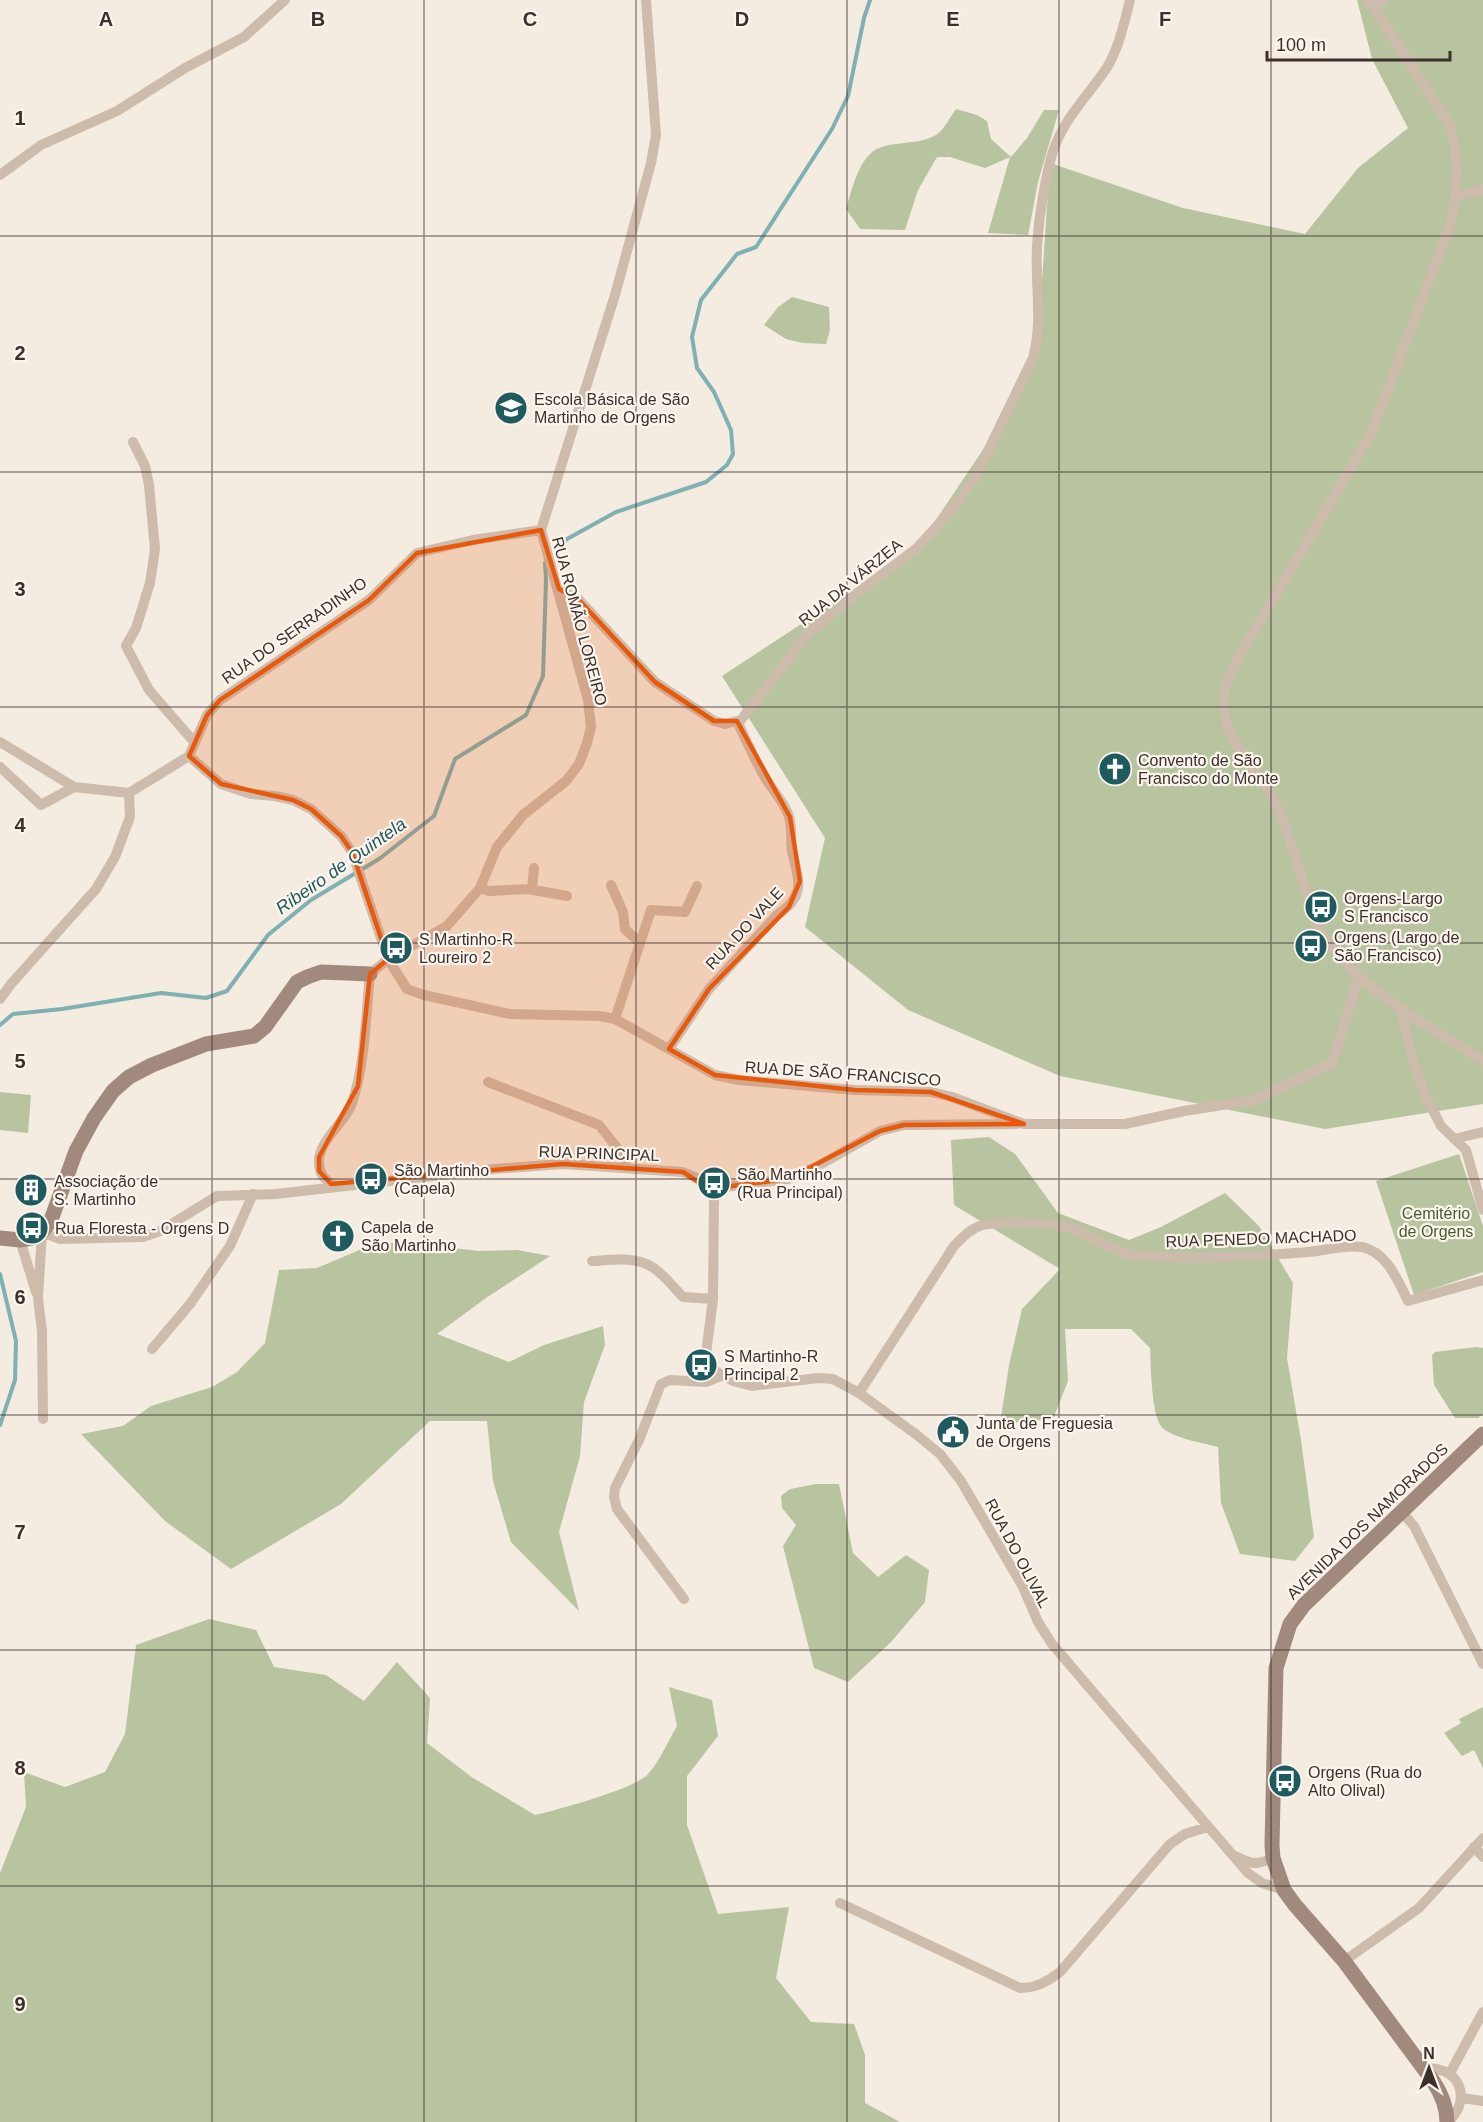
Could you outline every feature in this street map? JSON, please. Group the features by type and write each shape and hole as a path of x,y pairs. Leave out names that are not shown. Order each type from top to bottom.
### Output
{"street":[{"path":"0,175 41,145 117,111 185,68 244,37 285,0"},
{"name":"RUA ROMÃO LOREIRO","path":"370,974 388,959 447,926 480,888 497,847 523,815 566,781 579,764 588,743 591,727 588,700 541,530 615,295 651,163 656,135 646,0"},
{"name":"RUA DA VÁRZEA","path":"737,721 741,720 807,635 852,597 917,548 956,505 976,476 1033,358 1038,340 1037,248 1050,163 1057,139 1069,116 1107,67 1120,38 1130,0"},
{"path":"1384,0 1370,4 1450,125 1456,146 1458,168 1457,196 1451,223 1371,434 1236,662 1226,686 1224,704 1226,724 1231,738 1281,813 1316,925 1323,937 1359,977 1401,1009 1483,1060"},
{"path":"1457,196 1483,189"},
{"path":"133,442 145,466 155,549 150,583 136,628 126,646 149,690 195,743"},
{"name":"RUA DO SERRADINHO","path":"189,756 207,715 220,700 369,600 417,553 473,540 541,530"},
{"path":"559,589 579,600 654,682 714,721 725,724 737,721"},
{"name":"RUA DO VALE","path":"669,1049 709,989 777,915 789,907 799,890 800,881 792,848 789,817 783,802 766,779 737,721"},
{"path":"0,742 74,787 129,793 189,756 221,784 251,794 293,800 311,809 341,836 352,852 388,959"},
{"path":"0,767 41,805 74,787"},
{"path":"0,999 96,889 115,857 130,817 129,793"},
{"path":"532,889 534,868"},
{"path":"611,885 623,912 625,928 640,943"},
{"path":"615,1019 651,910 685,912 697,886"},
{"path":"480,888 489,891 532,889 567,896"},
{"name":"RUA DE SÃO FRANCISCO","path":"388,959 407,989 424,996 510,1014 599,1016 615,1019 715,1075 740,1080 855,1090 931,1092 952,1097 1024,1124 1125,1124 1184,1110 1255,1100 1332,1063 1359,977"},
{"path":"0,1238 20,1240 32,1238 42,1232 51,1220 76,1151 93,1118 113,1091 129,1077 152,1065 206,1044 254,1036 265,1027 297,982 321,972 370,974 358,1086 351,1107 319,1157 320,1171 324,1179 339,1187"},
{"path":"1401,1009 1411,1053 1424,1093 1441,1126 1466,1150 1483,1210"},
{"path":"488,1082 599,1125 622,1154 627,1167"},
{"path":"721,1376 710,1368 706,1354 713,1299 714,1199 709,1189 788,1179 816,1167 880,1131 904,1125 1024,1124"},
{"path":"1454,1139 1483,1132"},
{"name":"RUA PRINCIPAL","path":"42,1232 60,1239 143,1237 160,1231 217,1196 276,1194 494,1169 552,1165 627,1167 683,1172 700,1179 709,1189"},
{"path":"152,1350 190,1304 230,1246 253,1194"},
{"name":"RUA PENEDO MACHADO","path":"859,1393 954,1246 968,1232 982,1225 1054,1224 1073,1229 1110,1248 1133,1255 1182,1258 1363,1247 1385,1261 1408,1301 1483,1280"},
{"path":"38,1298 42,1232"},
{"path":"20,1240 38,1298 42,1331 43,1419"},
{"path":"592,1261 624,1260 644,1263 654,1268 683,1297 713,1299"},
{"path":"684,1599 617,1509 614,1497 615,1488 639,1440 661,1384 670,1380 706,1382 721,1376"},
{"name":"RUA DO OLIVAL","path":"721,1376 752,1386 818,1378 833,1380 859,1393 943,1457 961,1480 1017,1577 1038,1622 1052,1644 1228,1852 1248,1873 1262,1883 1284,1890"},
{"name":"AVENIDA DOS NAMORADOS","path":"1447,2122 1441,2095 1423,2069 1344,1961 1284,1890 1274,1858 1276,1668 1290,1624 1304,1605 1483,1434"},
{"path":"1401,1511 1414,1526 1483,1664"},
{"path":"840,1903 1020,1988 1033,1988 1060,1972 1170,1844 1185,1834 1207,1827"},
{"path":"1344,1961 1419,1908 1483,1838"},
{"path":"1474,1847 1483,1857"},
{"name":"RUA DO OLIVAL","path":"1228,1852 1259,1864 1274,1858"},
{"path":"1450,2073 1483,2012"},
{"path":"1423,2069 1432,2068 1450,2073 1460,2089 1462,2098 1460,2107 1447,2122"},
{"path":"1462,2098 1483,2101"}],"highlighted area":[{"path":"541,530 559,589 579,600 655,682 714,721 737,721 790,817 800,881 789,907 709,989 669,1049 715,1075 855,1090 931,1092 1024,1124 904,1125 880,1131 788,1179 709,1189 683,1172 563,1164 331,1184 319,1171 319,1157 358,1086 370,974 388,959 352,852 341,836 311,809 293,800 221,784 189,756 207,715 220,700 369,600 417,553"}],"green space":[{"path":"1357,0 1483,0 1483,1104 1325,1129 1060,1076 908,1010 805,927 825,838 722,676 917,548 1003,420 1038,340 1050,163 1183,208 1305,234 1358,168 1408,128 1372,59"},
{"path":"956,109 977,115 987,121 991,139 1011,157 1027,138 1044,110 1059,110 1038,182 1028,235 988,233 1010,157 985,168 950,157 937,157 918,190 905,230 860,229 846,209 855,180 865,159 876,149 884,146 919,141 936,135"},
{"path":"792,297 829,307 830,330 826,344 803,343 786,339 764,325 778,307"},
{"path":"0,1092 31,1095 28,1133 0,1130"},
{"path":"989,1137 1015,1154 1058,1213 1129,1240 1161,1227 1225,1193 1259,1226 1293,1283 1287,1358 1314,1537 1295,1561 1240,1554 1221,1503 1218,1447 1179,1437 1161,1426 1153,1400 1150,1348 1131,1329 1065,1329 1068,1381 1053,1419 1000,1424 1009,1365 1022,1309 1060,1269 954,1205 951,1140"},
{"name":"Cemitério de Orgens","path":"1459,1154 1483,1226 1483,1272 1414,1295 1376,1181"},
{"path":"376,1243 410,1243 479,1251 517,1250 550,1256 437,1334 509,1362 544,1345 603,1326 605,1345 584,1402 580,1456 559,1532 579,1611 511,1542 493,1481 487,1421 430,1421 341,1504 231,1569 165,1521 81,1434 123,1426 151,1406 212,1387 237,1372 265,1343 279,1270 317,1268"},
{"path":"1483,1348 1483,1414 1478,1418 1455,1418 1434,1385 1432,1355 1435,1352"},
{"path":"816,1484 839,1484 853,1553 878,1577 906,1555 929,1570 925,1602 891,1642 848,1682 814,1668 783,1546 796,1525 782,1508 781,1496 790,1489"},
{"path":"209,1619 256,1630 274,1667 326,1675 364,1701 397,1662 430,1698 427,1743 473,1778 535,1815 612,1792 648,1774 677,1726 669,1687 712,1700 718,1736 687,1776 687,1825 718,1914 789,1907 776,1978 811,2022 854,2024 865,2055 865,2103 900,2122 0,2122 0,1873 26,1807 24,1772 65,1787 105,1772 125,1734 136,1645"},
{"path":"1483,1707 1483,1768 1474,1750 1462,1756 1444,1733 1461,1723 1459,1719"}],"waterway":[{"name":"Ribeiro de Quintela","path":"557,550 567,539 616,512 706,482 727,465 733,454 731,430 714,392 697,368 692,337 701,300 737,254 756,247 832,129 848,96 864,18 870,0"},
{"name":"Ribeiro de Quintela","path":"0,1025 13,1014 62,1009 161,993 206,998 227,991 268,935 311,900 379,859 434,816 455,759 526,715 543,676 545,563"},
{"name":"Ribeiro de Quintela","path":"0,1274 16,1341 15,1380 0,1425"}],"place":[{"name":"Escola Básica de São Martinho de Orgens","path":"511,408"},
{"name":"Convento de São Francisco do Monte","path":"1115,769"},
{"name":"Orgens-Largo S Francisco","path":"1321,907"},
{"name":"Orgens (Largo de São Francisco)","path":"1311,946"},
{"name":"S Martinho-R Loureiro 2","path":"396,948"},
{"name":"São Martinho (Capela)","path":"371,1179"},
{"name":"São Martinho (Rua Principal)","path":"714,1183"},
{"name":"Associação de S. Martinho","path":"31,1190"},
{"name":"Rua Floresta - Orgens D","path":"32,1228"},
{"name":"Capela de São Martinho","path":"338,1236"},
{"name":"S Martinho-R Principal 2","path":"701,1365"},
{"name":"Junta de Freguesia de Orgens","path":"953,1432"},
{"name":"Orgens (Rua do Alto Olival)","path":"1285,1781"}]}
